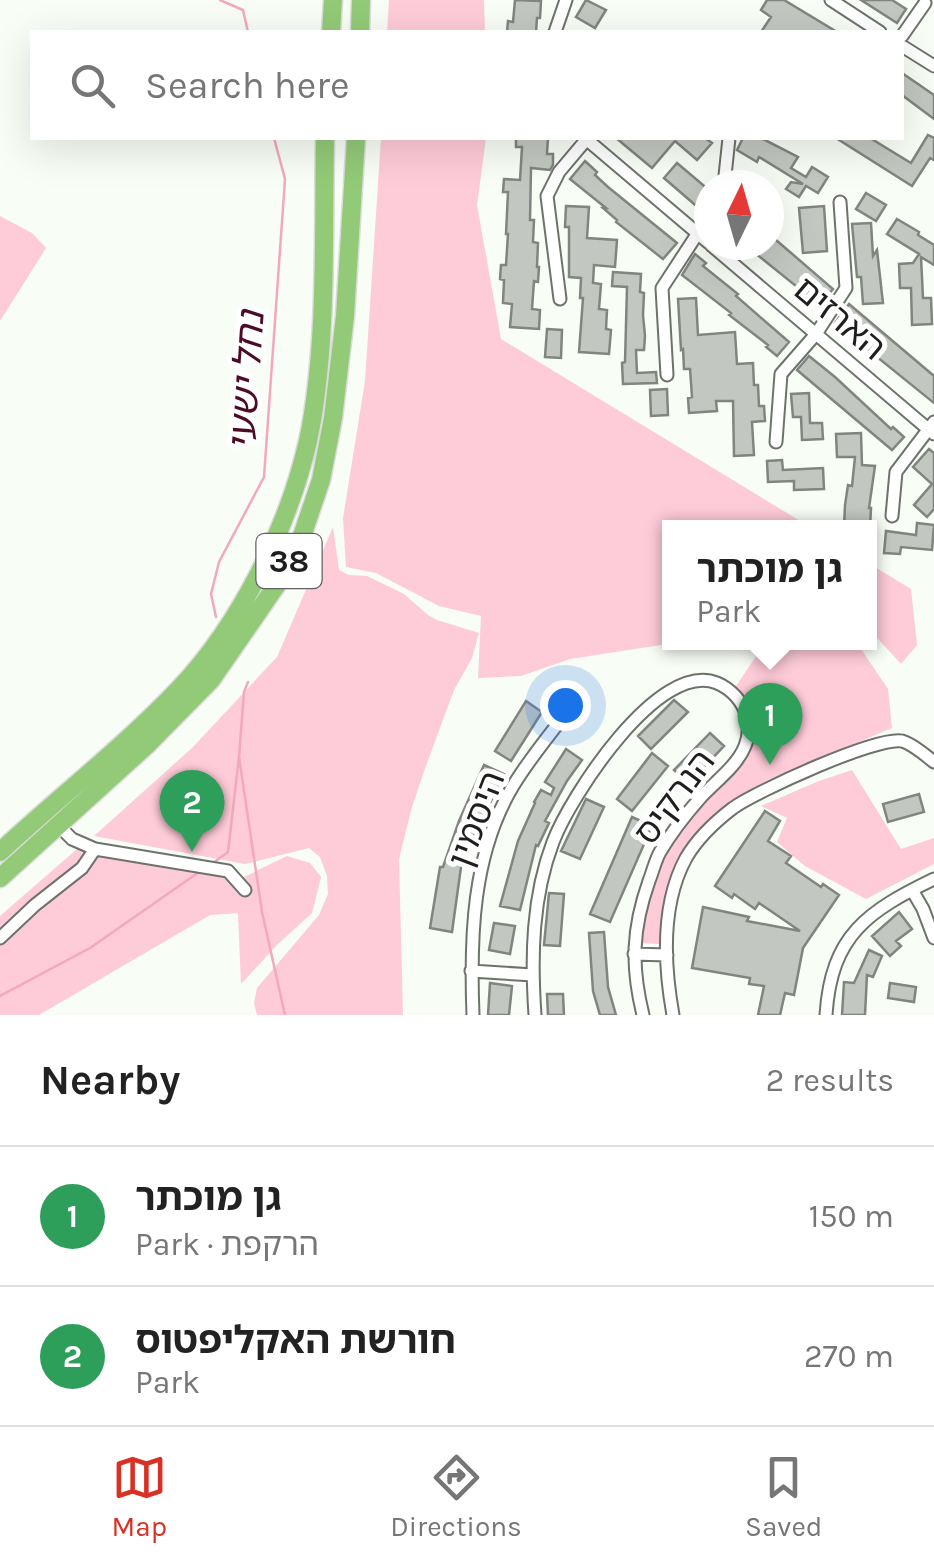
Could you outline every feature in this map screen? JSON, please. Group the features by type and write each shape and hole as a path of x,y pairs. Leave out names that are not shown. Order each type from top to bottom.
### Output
{"highway":[{"path":"323,0 328,30"},
{"path":"328,30 333,0"},
{"path":"360,30 361,0"},
{"name":"38","path":"0,852 182,686 260,572 294,493 308,440 321,332 325,140"},
{"name":"38","path":"0,878 148,744 211,680 276,586 301,539 322,480 333,418 356,140"}],"street":[{"path":"557,30 566,0"},
{"path":"832,0 877,30"},
{"path":"904,33 927,4"},
{"path":"904,47 934,66"},
{"path":"560,299 548,196 559,172 585,140"},
{"name":"הארזים","path":"587,140 694,231"},
{"path":"726,170 729,140"},
{"path":"776,442 781,374 816,334 846,288 840,202"},
{"path":"667,375 662,288 694,236"},
{"name":"הארזים","path":"729,260 932,429"},
{"path":"892,516 896,472 932,429"},
{"name":"הנרקיס","path":"535,1015 534,926 552,844 578,794 648,707 679,684 708,680 730,690 744,708 748,721 746,745 738,759 691,809 660,853 638,919 634,954 643,1015"},
{"name":"היסמין","path":"473,1015 471,970 481,868 512,788 564,716"},
{"path":"673,1015 667,978 672,900 686,857 708,831 733,808 770,786 872,746 906,742 934,762"},
{"path":"58,825 72,839 95,849 228,871 245,890"},
{"path":"0,938 82,868 95,849"},
{"path":"826,1015 832,974 845,945 887,902 934,879"},
{"path":"912,890 934,938"},
{"path":"634,954 667,954"},
{"path":"471,970 533,975"}],"shaded area":[{"path":"389,0 484,0 485,30 387,30"},
{"path":"381,140 486,140 477,205 501,339 798,520 662,520 662,645 570,659 521,676 478,678 481,616 439,606 376,573 346,567 343,518 365,381"},
{"path":"0,216 32,233 46,248 0,321"},
{"path":"333,527 339,570 367,576 404,594 437,620 479,633 423,774 399,859 403,1015 257,1015 257,988 319,915 328,894 320,857 309,848 245,864 94,836 192,748 277,657"},
{"path":"877,568 911,589 917,645 901,664 877,638"},
{"path":"760,650 862,650 888,689 892,728 766,781 729,803 676,871 665,901 661,944 637,943 644,903 668,850 748,748 753,719 736,686"},
{"path":"852,770 901,849 934,838 934,864 866,899 805,866 777,842 787,818 761,806"},
{"path":"77,849 244,877 287,856 310,863 321,877 312,913 241,984 238,913 210,915 39,1015 0,1015 0,916"}],"building":[{"path":"515,0 541,1 536,30 507,30 508,21 513,22"},
{"path":"586,0 606,10 595,28 576,17"},
{"path":"767,0 784,0 834,30 762,30 771,17 761,10"},
{"path":"861,0 892,0 906,9 897,23"},
{"path":"904,74 934,95 934,119 904,96"},
{"path":"928,135 934,138 934,160 930,158 912,186 839,140 873,140 911,163"},
{"path":"516,140 548,140 547,154 553,154 550,170 531,168 530,220 534,220 533,242 538,243 539,267 532,309 540,310 539,329 510,327 512,304 503,303 501,265 506,265 508,234 508,192 503,192 504,179 520,180 522,147 516,147"},
{"path":"618,140 708,140 712,143 697,160 675,141 652,168"},
{"path":"742,140 765,140 798,157 791,168 806,177 812,167 828,177 818,193 806,186 799,197 786,189 791,182 803,184 759,157 757,162 737,150"},
{"path":"585,161 608,187 677,243 663,259 570,179"},
{"path":"677,163 694,177 694,204 664,178"},
{"path":"866,193 886,205 876,221 856,209"},
{"path":"566,206 589,207 587,238 617,240 615,267 594,265 593,283 601,284 599,309 607,310 606,329 611,330 609,354 579,352 583,298 581,278 569,277"},
{"path":"824,206 827,251 803,253 799,208"},
{"path":"897,219 934,245 934,265 921,257 923,298 931,298 932,324 912,325 911,288 900,288 899,264 913,263 919,254 887,234"},
{"path":"871,223 883,303 863,304 852,224"},
{"path":"784,247 833,289 817,307 764,260 784,260"},
{"path":"694,256 694,260 702,260 706,263 703,266 789,342 777,356 682,275"},
{"path":"613,272 641,274 645,336 644,350 636,350 637,373 656,372 657,383 623,384 627,287 612,286"},
{"path":"696,298 698,335 735,332 737,364 753,363 754,385 758,385 759,406 764,406 765,421 752,422 754,455 734,456 733,401 716,401 717,411 689,413 690,369 684,369 678,299"},
{"path":"849,304 934,376 934,403 835,323"},
{"path":"547,329 562,330 561,358 545,357"},
{"path":"809,356 904,437 892,450 797,370"},
{"path":"667,389 668,415 651,416 650,390"},
{"path":"809,393 810,423 822,423 823,439 802,440 801,417 793,417 791,394"},
{"path":"861,433 862,465 875,466 870,520 844,520 855,457 837,457 836,434"},
{"path":"929,449 934,453 934,509 927,517 914,505 932,484 913,467"},
{"path":"782,460 783,470 823,468 824,489 794,490 794,481 768,482 767,461"},
{"path":"917,523 934,525 932,550 901,547 900,554 884,553 886,531 916,535"},
{"path":"674,700 688,712 651,749 638,736"},
{"path":"526,701 542,712 511,761 495,751"},
{"path":"710,733 724,746 688,784 674,770"},
{"path":"566,749 582,760 545,821 549,823 536,845 520,910 500,906 518,841 534,802 541,790 551,795 554,788 545,782"},
{"path":"652,753 668,766 632,811 617,799"},
{"path":"484,765 504,774 473,838 466,862 462,860 452,932 430,928 440,867"},
{"path":"919,794 924,812 888,822 883,804"},
{"path":"586,799 604,807 580,859 561,851"},
{"path":"765,811 780,821 768,841 791,856 786,863 839,895 803,948 794,995 785,993 780,1015 758,1015 764,986 749,984 750,978 692,968 703,907 749,917 747,921 800,931 759,903 755,909 715,886"},
{"path":"632,817 652,826 610,922 590,914"},
{"path":"549,893 564,894 560,946 544,945"},
{"path":"899,912 912,929 896,941 901,946 890,956 872,936"},
{"path":"494,923 515,926 510,954 489,950"},
{"path":"604,932 608,987 616,1015 600,1015 593,991 589,933"},
{"path":"869,950 882,956 873,977 867,975 865,1015 842,1015 844,982 854,983"},
{"path":"490,983 512,986 509,1015 488,1015"},
{"path":"890,983 916,987 914,1002 888,998"},
{"path":"547,994 563,994 564,1015 548,1015"}],"waterway":[{"name":"נחל ישעי","path":"220,0 243,10 248,30"},
{"name":"נחל ישעי","path":"216,617 211,594 219,562 264,477 285,179 275,140"},
{"name":"נחל ישעי","path":"248,682 239,757 262,912 285,1015"},
{"path":"213,863 228,852 239,757"},
{"path":"0,996 90,948 202,870"}],"place":[{"name":"גן מוכתר","path":"770,765"},
{"name":"חורשת האקליפטוס","path":"192,852"}]}
